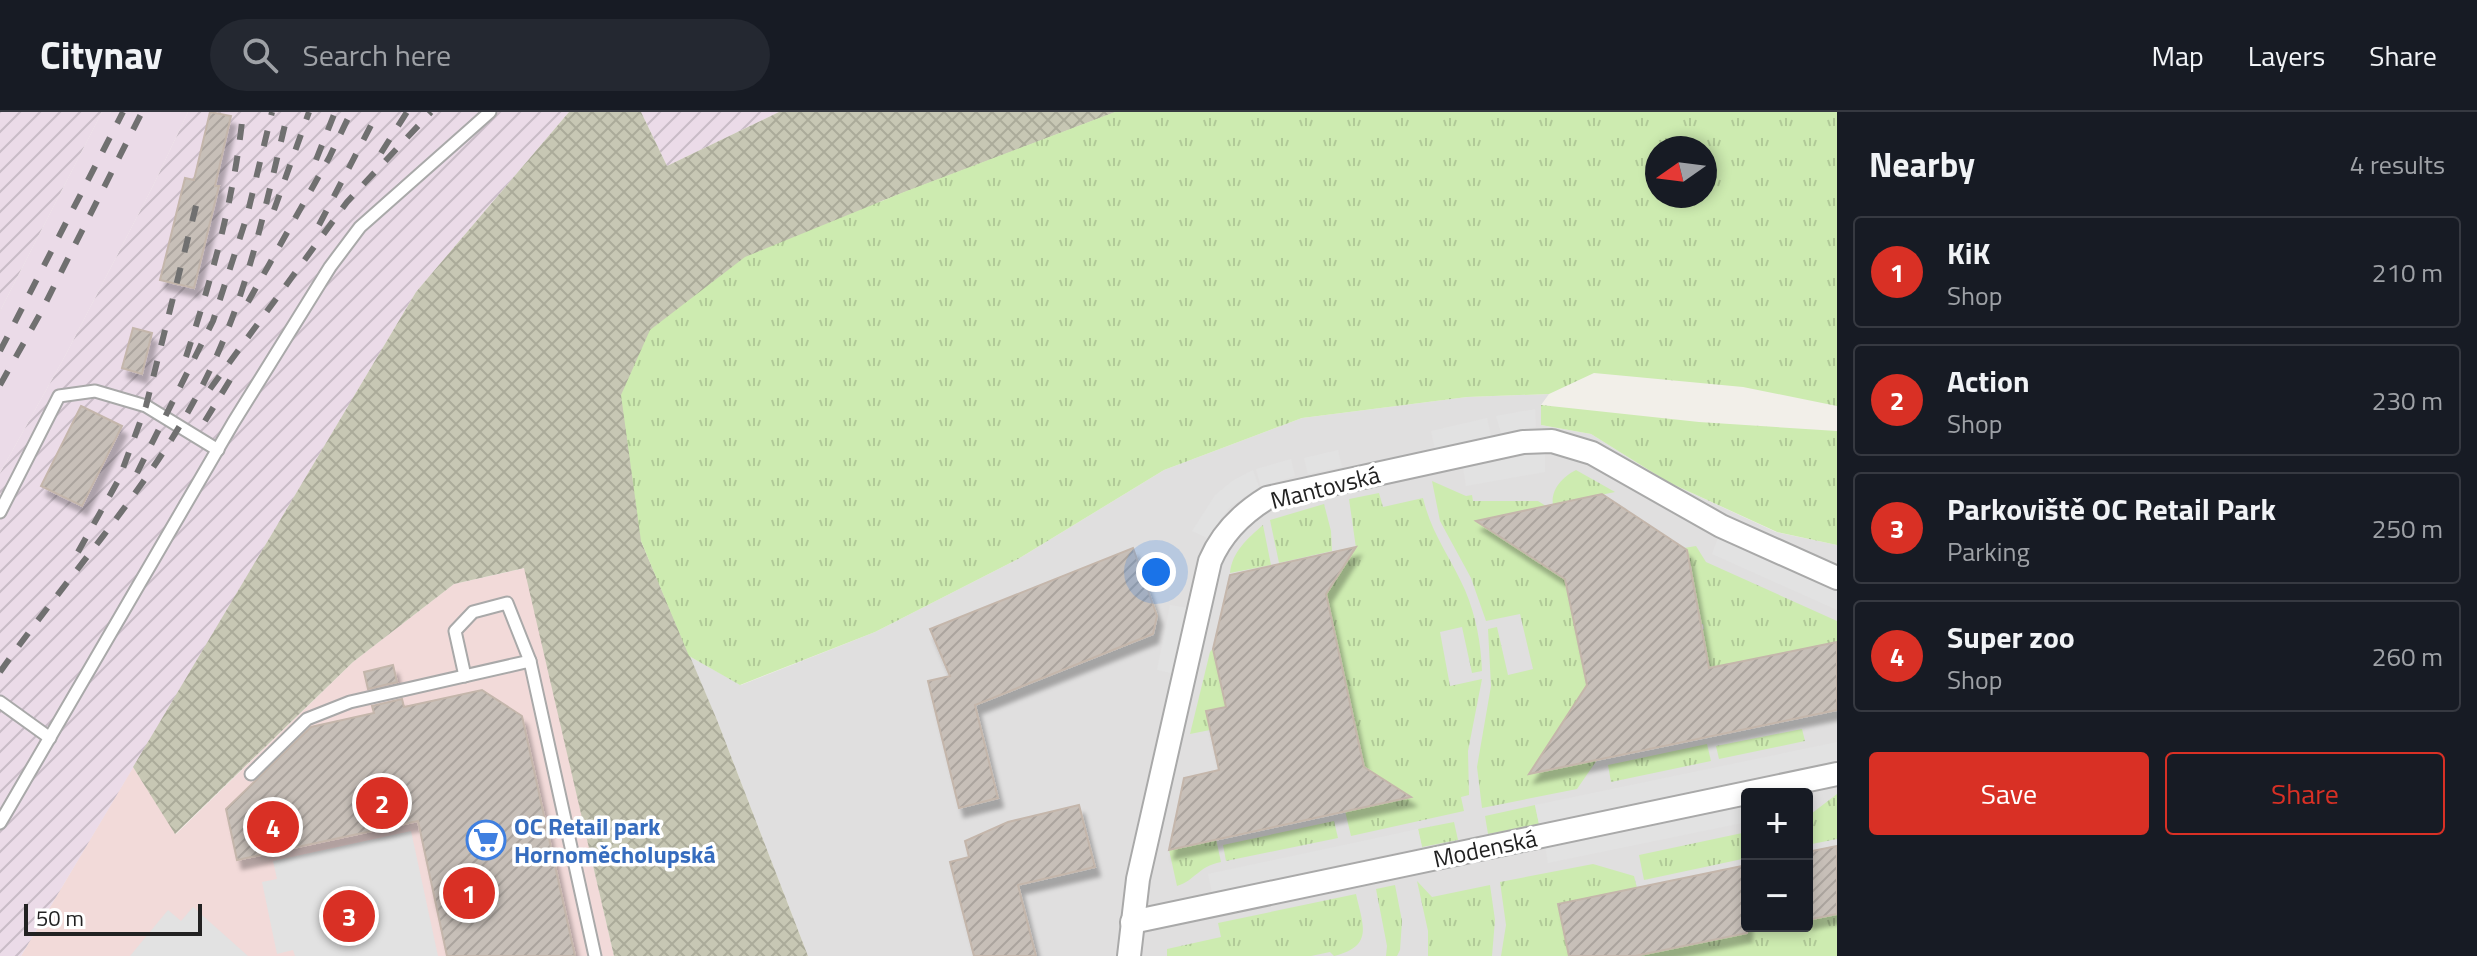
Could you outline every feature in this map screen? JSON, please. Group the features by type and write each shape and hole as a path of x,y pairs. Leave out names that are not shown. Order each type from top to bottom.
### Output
{"street":[{"name":"Mantovská","path":"1129,956 1138,879 1210,561 1216,546 1237,519 1267,498 1523,442 1552,441 1592,453 1721,526 1837,578"},
{"name":"Modenská","path":"1132,922 1837,774"}],"lane":[{"path":"0,823 218,450 330,267 360,227 490,112"},
{"path":"0,512 59,396 95,391 146,406 218,450"},
{"path":"465,676 455,631 473,612 507,603 530,661 595,956"},
{"path":"251,774 307,719 350,702 530,661"},
{"path":"0,702 50,738"}],"shaded area":[{"path":"0,112 102,112 0,311"},
{"path":"102,112 188,112 65,356 0,473 0,311"},
{"path":"188,112 569,112 416,292 21,956 0,956 0,473 65,356"},
{"path":"569,112 641,112 667,166 779,112 1116,112 879,202 641,541 717,720 808,956 614,956 524,568 454,584 353,662 175,834 133,767 416,292"},
{"path":"641,112 779,112 667,166"},
{"path":"1549,394 1541,405 1541,425 1591,434 1668,482 1776,532 1837,545 1837,956 808,956 717,720 689,656 741,685 875,632 1018,559 1164,470 1302,418 1467,397"},
{"path":"1535,409 1536,427 1501,433 1496,416"},
{"path":"1487,418 1491,436 1435,449 1431,431"},
{"path":"1338,450 1342,467 1308,474 1304,458"},
{"path":"1545,452 1545,472 1466,486 1463,467"},
{"path":"1291,459 1295,476 1261,487 1256,469"},
{"path":"1253,470 1259,487 1230,507 1207,538 1192,531 1215,495"},
{"path":"1718,538 1837,591 1837,610 1712,554"},
{"path":"525,568 614,956 21,956 133,767 176,834 353,662 454,584"},
{"path":"1170,605 1188,608 1175,674 1157,670"},
{"path":"1837,742 1837,761 1539,824 1535,805"},
{"path":"1741,806 1741,823 1548,863 1545,846"},
{"path":"1418,829 1422,847 1212,892 1208,874"},
{"path":"411,831 438,956 295,956 293,950 277,954 262,882 277,879 273,861"},
{"path":"193,907 248,956 130,956 168,910 181,921"}],"green space":[{"path":"1115,112 1837,112 1837,406 1743,387 1594,373 1549,394 1467,397 1302,418 1164,470 1018,559 875,632 740,685 689,656 641,541 621,395 650,330 745,257 904,192"},
{"path":"1541,405 1699,422 1837,431 1837,545 1777,532 1668,482 1591,434 1541,425"},
{"path":"1576,470 1615,492 1553,505 1559,484"},
{"path":"1432,481 1466,496 1472,495 1473,501 1538,501 1546,506 1477,521 1554,572 1563,571 1589,694 1529,774 1597,760 1577,789 1482,808 1477,767 1491,686 1488,629 1497,627 1508,675 1533,669 1520,614 1486,621 1471,578 1440,521"},
{"path":"1379,493 1383,507 1423,498 1436,534 1465,590 1479,640 1482,671 1472,673 1462,627 1440,632 1450,686 1482,679 1468,751 1469,795 1461,797 1464,811 1351,836 1345,811 1410,797 1364,767 1326,594 1356,548 1349,499"},
{"path":"1324,504 1332,551 1279,563 1270,520"},
{"path":"1263,525 1271,565 1230,573 1237,552"},
{"path":"1696,546 1706,562 1837,621 1837,642 1709,668 1691,566 1688,566 1684,548"},
{"path":"1214,647 1226,707 1206,711 1210,730 1190,734 1210,652"},
{"path":"1802,729 1805,741 1719,759 1716,746"},
{"path":"1707,744 1711,761 1611,782 1608,765"},
{"path":"1837,794 1837,839 1813,844 1813,812"},
{"path":"1535,805 1539,824 1488,834 1485,816"},
{"path":"1334,821 1338,838 1226,861 1223,845"},
{"path":"1454,822 1458,840 1422,847 1418,829"},
{"path":"1741,833 1741,859 1644,880 1639,855"},
{"path":"1216,839 1221,862 1177,886 1169,850"},
{"path":"1593,864 1634,876 1637,888 1569,956 1501,956 1506,925 1500,882"},
{"path":"1417,881 1432,897 1490,885 1495,920 1492,956 1428,956 1428,931"},
{"path":"1395,885 1402,921 1400,950 1397,956 1386,956 1387,946 1376,889"},
{"path":"1356,894 1363,933 1355,947 1347,952 1334,956 1330,952 1311,956 1167,956 1167,949 1221,937 1218,923"},
{"path":"1837,914 1837,956 1635,956 1750,932 1813,932 1813,919"}],"building":[{"path":"210,112 231,116 215,186 219,186 194,288 160,280 185,178 194,180"},
{"path":"133,328 152,333 142,374 122,368"},
{"path":"81,406 122,426 82,506 41,486"},
{"path":"1602,494 1687,550 1709,668 1837,642 1837,710 1529,774 1587,685 1565,579 1476,521"},
{"path":"1356,547 1326,594 1364,767 1411,797 1169,850 1184,778 1219,770 1206,711 1226,707 1213,649 1230,575"},
{"path":"1133,548 1157,616 1153,634 975,705 998,798 959,808 928,681 950,676 930,629"},
{"path":"393,665 397,682 368,689 364,672"},
{"name":"OC Retail park Hornoměcholupská","path":"482,690 522,716 575,956 447,956 418,821 237,860 226,809 311,727 374,713 372,706 402,699 404,707"},
{"path":"1079,805 1095,867 1018,885 1036,956 974,956 950,862 969,857 965,841 1008,822"},
{"path":"1837,846 1837,914 1813,919 1813,860 1813,851"},
{"path":"1741,866 1741,932 1747,933 1635,956 1569,956 1558,904"}],"railway":[{"path":"0,351 123,112"},
{"path":"0,385 40,314 142,112"},
{"path":"186,357 221,236 243,112"},
{"path":"137,473 213,321 247,216 272,112"},
{"path":"0,672 139,487 190,409 237,306 265,210 288,112"},
{"path":"274,210 309,112"},
{"path":"316,160 335,112"},
{"path":"248,302 329,158 351,112"},
{"path":"319,225 378,112"},
{"path":"381,153 407,112"},
{"path":"210,389 347,202 431,112"},
{"path":"78,552 119,479 146,406 197,202"},
{"path":"205,421 233,375"}],"place":[{"name":"Action","path":"382,803"},
{"name":"Super zoo","path":"273,827"},
{"name":"OC Retail park Hornoměcholupská","path":"486,840"},
{"name":"KiK","path":"469,893"},
{"name":"Parkoviště OC Retail Park","path":"349,916"}]}
